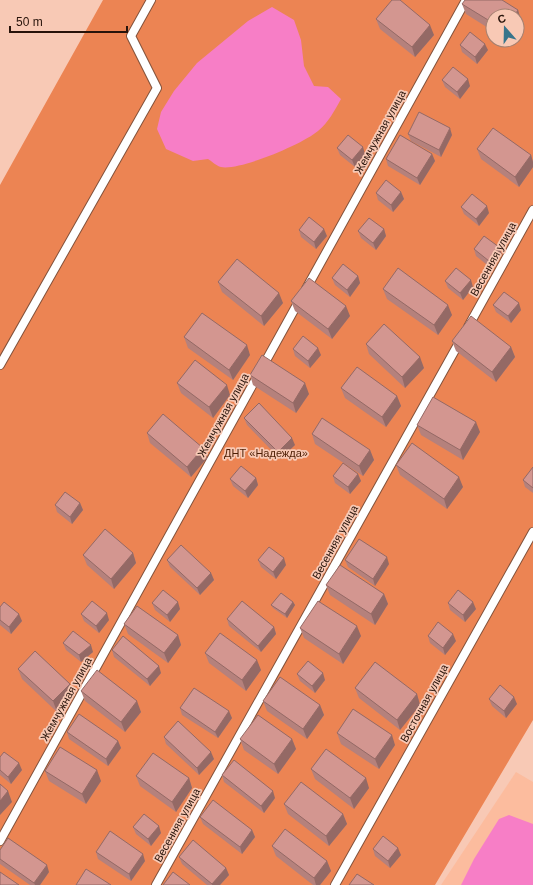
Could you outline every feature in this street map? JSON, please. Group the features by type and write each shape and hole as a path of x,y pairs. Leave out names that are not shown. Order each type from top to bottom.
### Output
{"lane":[{"path":"0,365 156,88 131,36 151,0"},
{"name":"Жемчужная улица","path":"0,841 466,0"},
{"name":"Весенняя улица","path":"156,885 533,210"},
{"name":"Восточная улица","path":"335,885 533,532"}],"shaded area":[{"path":"272,7 294,20 301,40 304,66 314,86 328,87 341,99 334,112 322,128 299,143 256,161 242,165 221,167 208,159 193,161 166,149 157,129 161,112 174,91 197,63 248,21"},
{"path":"516,772 533,782 533,885 441,885"},
{"path":"509,815 533,824 533,885 461,885 474,859 499,819"}],"green space":[{"name":"ДНТ «Надежда»","path":"103,0 533,0 533,720 435,885 0,885 0,185"}],"building":[{"path":"392,0 400,0 430,25 412,47 376,19"},
{"path":"465,0 502,0 515,8 485,8 485,18 462,4"},
{"path":"470,32 485,44 475,57 460,45"},
{"path":"453,67 468,79 457,92 442,80"},
{"path":"419,112 450,128 439,150 408,134"},
{"path":"493,128 531,155 515,177 477,149"},
{"path":"348,135 363,147 352,160 337,148"},
{"path":"400,135 432,154 417,178 386,159"},
{"path":"386,180 401,192 391,205 376,193"},
{"path":"472,194 487,206 476,219 461,207"},
{"path":"309,217 324,229 314,242 299,230"},
{"path":"369,218 384,229 373,243 358,231"},
{"path":"484,236 499,247 489,261 474,249"},
{"path":"237,259 279,293 261,316 218,282"},
{"path":"343,264 358,276 347,290 332,278"},
{"path":"398,268 448,305 434,325 383,289"},
{"path":"456,268 471,280 460,293 445,281"},
{"path":"309,278 346,306 328,329 291,301"},
{"path":"504,292 519,303 508,316 493,305"},
{"path":"202,313 247,345 229,370 184,337"},
{"path":"471,316 511,347 492,372 452,341"},
{"path":"384,324 420,357 402,377 366,344"},
{"path":"303,336 318,348 308,361 293,349"},
{"path":"262,355 305,383 293,403 250,375"},
{"path":"195,360 227,385 209,407 177,383"},
{"path":"357,367 397,396 382,417 341,388"},
{"path":"433,397 476,422 460,450 417,425"},
{"path":"259,403 292,438 278,452 244,418"},
{"path":"163,414 203,448 187,467 147,433"},
{"path":"322,418 370,450 359,466 312,434"},
{"path":"412,443 459,477 444,499 396,465"},
{"path":"343,463 358,474 348,487 333,476"},
{"path":"241,466 256,478 245,491 230,479"},
{"path":"533,467 533,488 523,480"},
{"path":"65,492 80,503 70,517 55,505"},
{"path":"105,529 133,553 111,579 83,555"},
{"path":"359,539 387,557 373,579 345,560"},
{"path":"181,545 211,573 197,588 167,560"},
{"path":"269,547 284,558 273,572 258,560"},
{"path":"340,565 384,594 371,614 326,585"},
{"path":"163,590 178,602 167,615 152,603"},
{"path":"458,590 473,602 463,615 448,603"},
{"path":"281,593 293,602 285,614 271,605"},
{"path":"92,601 107,613 96,626 81,614"},
{"path":"242,601 274,627 258,646 227,619"},
{"path":"318,601 357,626 339,654 300,628"},
{"path":"4,602 19,614 9,627 0,620 0,607"},
{"path":"137,606 178,635 164,653 124,624"},
{"path":"438,622 453,634 443,648 428,636"},
{"path":"73,631 91,645 79,655 63,643"},
{"path":"220,633 257,660 242,680 205,653"},
{"path":"123,636 159,666 147,679 112,650"},
{"path":"35,651 70,684 53,701 18,669"},
{"path":"308,661 323,673 312,686 297,674"},
{"path":"375,662 417,694 397,720 355,688"},
{"path":"97,670 137,701 121,722 81,691"},
{"path":"280,677 320,705 303,729 263,701"},
{"path":"500,685 514,697 504,711 489,699"},
{"path":"194,688 229,711 215,732 180,708"},
{"path":"353,709 392,735 375,759 337,733"},
{"path":"79,714 118,741 106,759 67,732"},
{"path":"258,715 292,739 274,764 240,739"},
{"path":"178,721 211,752 197,768 164,737"},
{"path":"60,747 97,770 82,794 45,771"},
{"path":"326,749 366,778 350,798 311,769"},
{"path":"4,752 19,763 8,777 0,770 0,757"},
{"path":"153,753 189,778 172,802 136,776"},
{"path":"234,760 273,791 261,806 222,775"},
{"path":"301,782 343,814 326,836 284,804"},
{"path":"0,784 8,791 0,801"},
{"path":"213,800 252,830 240,847 200,817"},
{"path":"144,814 159,826 148,839 133,827"},
{"path":"285,829 327,861 314,878 272,846"},
{"path":"110,831 143,854 129,874 96,852"},
{"path":"383,836 398,848 388,861 373,849"},
{"path":"8,838 47,865 34,883 0,859 0,850"},
{"path":"193,840 226,868 212,884 179,857"},
{"path":"86,869 111,885 76,885"},
{"path":"0,872 19,885 0,885"},
{"path":"173,872 190,885 163,885"},
{"path":"357,874 374,885 349,885"}]}
